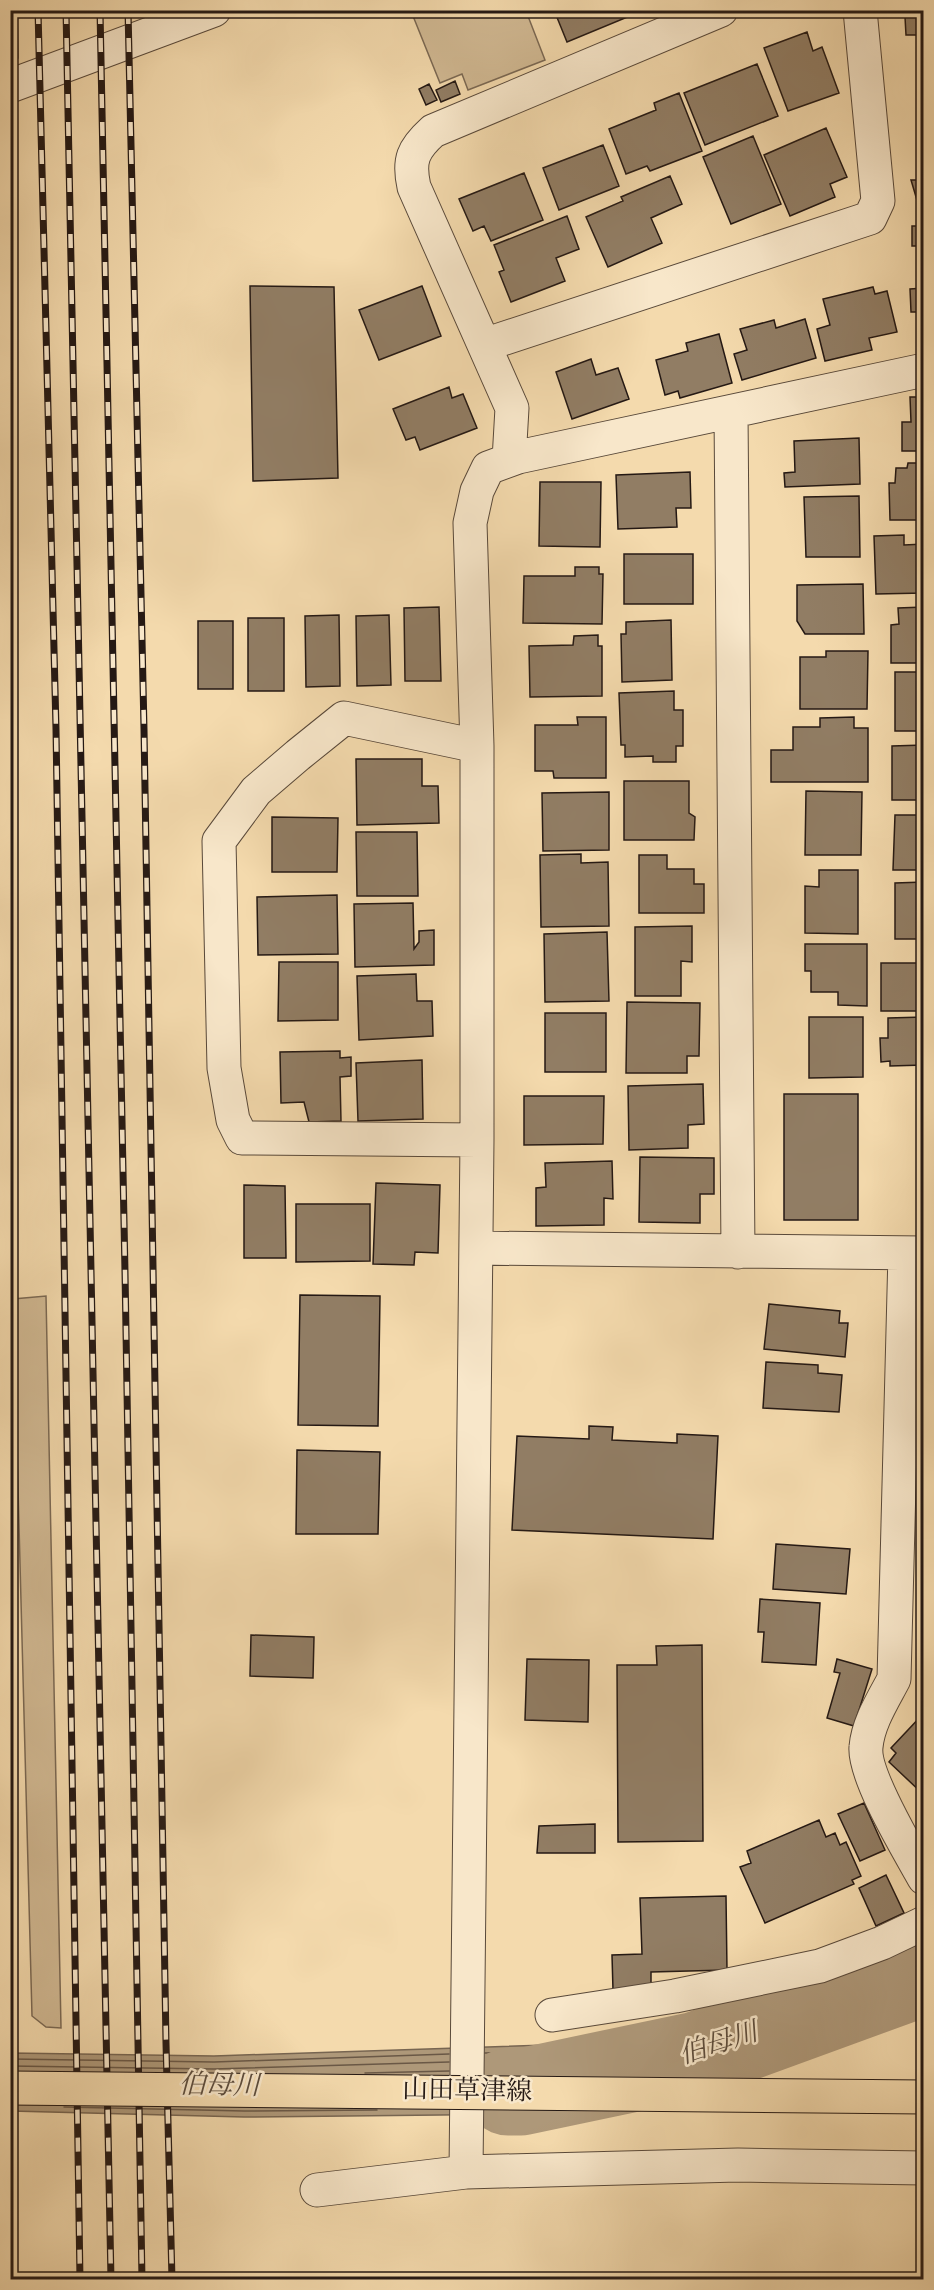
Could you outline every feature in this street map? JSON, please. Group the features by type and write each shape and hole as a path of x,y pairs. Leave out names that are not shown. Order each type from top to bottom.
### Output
{"main road":[{"name":"山田草津線","path":"10,2088 924,2097"}],"street":[{"path":"10,86 214,10"},
{"path":"509,460 512,408 414,187 410,169 414,154 422,141 433,131 721,10"},
{"path":"484,345 870,218 878,201 860,10"},
{"path":"466,2172 477,1140 477,746 470,523 477,491 488,468 509,460 924,370"},
{"path":"731,412 738,1252"},
{"path":"477,746 344,718 256,791 219,841 224,1068 233,1120 242,1138 477,1140"},
{"path":"476,1248 914,1253 911,1542 894,1679 868,1733 865,1750 877,1791 924,1878"},
{"path":"552,2015 675,1996 820,1966 882,1943 924,1923"},
{"path":"317,2190 466,2172 738,2165 924,2168"}],"shaded area":[{"path":"10,11 17,11 18,58 11,61"},
{"path":"411,11 526,11 545,60 468,90 462,74 440,83"},
{"path":"46,1296 61,2028 46,2027 32,2016 13,1299"}],"water":[{"path":"610,2043 617,2072 603,2104 534,2114 244,2117 11,2111 11,2053 214,2056"}],"building":[{"path":"554,10 642,10 642,11 567,42"},
{"path":"898,10 924,10 924,35 906,35 905,17 898,17"},
{"path":"807,32 813,51 822,47 839,93 788,111 764,48"},
{"path":"757,64 778,116 705,145 684,93"},
{"path":"455,81 460,94 441,102 436,90"},
{"path":"429,84 437,100 426,105 419,89"},
{"path":"679,93 702,151 650,171 647,166 626,174 609,129 656,110 654,103"},
{"path":"826,128 847,177 830,184 835,197 790,216 764,155"},
{"path":"753,136 781,204 731,224 703,157"},
{"path":"603,145 619,186 559,210 543,168"},
{"path":"917,168 924,168 924,246 912,246 912,226 920,226 919,207 911,180 917,180"},
{"path":"524,173 543,220 491,241 484,226 473,231 459,199"},
{"path":"670,176 682,204 651,218 662,243 608,267 586,217 623,201 621,197"},
{"path":"567,216 579,249 556,258 565,281 511,302 499,272 504,270 494,245"},
{"path":"250,286 334,287 338,478 253,481"},
{"path":"422,286 441,336 379,360 359,310"},
{"path":"873,287 875,294 887,291 897,332 869,338 872,350 825,361 817,329 830,325 823,299"},
{"path":"924,288 924,312 911,312 910,289"},
{"path":"805,319 816,358 742,380 734,354 747,350 740,329 774,320 776,328"},
{"path":"719,334 732,383 680,398 678,391 665,395 656,360 688,351 686,343"},
{"path":"591,359 596,375 618,368 629,399 572,419 556,372"},
{"path":"449,387 452,398 463,394 477,428 420,450 415,437 406,440 393,409"},
{"path":"910,397 924,397 924,451 902,451 902,422 911,422"},
{"path":"859,438 860,484 785,487 784,473 795,472 794,441"},
{"path":"908,463 924,463 924,520 890,520 889,483 895,483 896,468 907,468"},
{"path":"690,472 691,508 676,508 677,527 618,529 616,475"},
{"path":"540,482 601,482 600,547 539,546"},
{"path":"859,496 860,557 806,557 804,497"},
{"path":"904,535 904,545 924,544 924,593 876,594 874,536"},
{"path":"624,554 693,554 693,604 624,604"},
{"path":"575,567 599,567 599,574 603,574 602,624 523,623 524,576 575,576"},
{"path":"863,584 864,634 805,634 797,621 797,585"},
{"path":"439,607 441,681 405,681 404,608"},
{"path":"924,607 924,663 891,663 891,625 899,624 898,608"},
{"path":"339,615 340,686 306,687 305,616"},
{"path":"389,615 391,685 357,686 356,616"},
{"path":"248,618 284,618 284,691 248,691"},
{"path":"671,620 672,680 622,682 621,634 626,634 626,622"},
{"path":"198,621 233,621 233,689 198,689"},
{"path":"598,635 598,646 602,646 602,696 530,697 529,646 573,645 574,636"},
{"path":"826,651 868,651 867,709 800,709 800,657 826,657"},
{"path":"895,672 924,672 924,731 895,731"},
{"path":"674,691 674,710 683,710 683,746 676,746 676,762 653,762 653,756 625,757 625,745 621,745 619,693"},
{"path":"577,717 606,717 606,778 554,778 553,771 535,771 535,725 578,725"},
{"path":"854,717 854,728 868,728 868,782 771,782 771,750 793,750 793,727 820,727 820,718"},
{"path":"924,745 924,800 892,800 892,746"},
{"path":"356,759 422,759 422,786 438,786 439,823 357,825"},
{"path":"624,781 689,781 689,813 695,817 694,840 624,840"},
{"path":"806,791 862,792 861,855 805,855"},
{"path":"609,792 609,850 543,851 542,793"},
{"path":"895,815 924,815 924,870 893,870"},
{"path":"272,817 338,818 337,872 272,872"},
{"path":"356,832 417,832 418,896 357,896"},
{"path":"581,854 581,863 608,862 609,926 541,927 540,855"},
{"path":"639,855 667,855 667,869 694,869 694,884 704,884 704,913 639,913"},
{"path":"819,870 858,870 858,934 805,933 805,886 819,887"},
{"path":"924,882 924,939 895,939 895,883"},
{"path":"337,895 338,954 258,955 257,897"},
{"path":"413,903 414,949 419,942 419,931 434,930 434,965 355,967 354,904"},
{"path":"692,926 692,962 681,961 681,996 635,996 635,927"},
{"path":"607,932 609,1001 545,1002 544,934"},
{"path":"805,944 867,944 867,1006 838,1005 838,992 811,992 811,971 805,971"},
{"path":"921,957 924,957 924,1011 881,1011 881,963 921,963"},
{"path":"279,962 338,962 338,1020 278,1021"},
{"path":"416,974 417,1001 432,1001 433,1036 359,1040 357,976"},
{"path":"627,1002 700,1003 699,1056 687,1056 687,1073 626,1073"},
{"path":"545,1013 606,1013 606,1072 545,1072"},
{"path":"809,1017 863,1017 863,1077 809,1078"},
{"path":"924,1017 924,1065 890,1066 890,1061 881,1062 880,1038 888,1038 888,1018"},
{"path":"340,1051 340,1058 351,1057 351,1076 340,1077 341,1121 309,1122 304,1102 281,1103 280,1052"},
{"path":"422,1060 423,1119 358,1121 356,1063"},
{"path":"703,1084 704,1124 688,1125 688,1148 629,1150 628,1086"},
{"path":"784,1094 858,1094 858,1220 784,1220"},
{"path":"524,1096 604,1096 603,1144 524,1145"},
{"path":"640,1157 714,1158 714,1194 700,1194 700,1223 639,1222"},
{"path":"612,1161 613,1199 604,1198 604,1225 536,1226 536,1188 546,1187 545,1163"},
{"path":"376,1183 440,1185 438,1253 415,1252 414,1265 373,1264"},
{"path":"244,1185 285,1186 286,1258 244,1258"},
{"path":"296,1204 370,1204 370,1261 296,1262"},
{"path":"300,1295 380,1296 378,1426 298,1425"},
{"path":"769,1304 840,1311 839,1323 848,1323 845,1357 764,1349"},
{"path":"766,1362 818,1365 818,1373 842,1375 839,1412 763,1408"},
{"path":"589,1426 613,1427 612,1440 677,1443 677,1434 718,1436 713,1539 512,1530 517,1436 589,1439"},
{"path":"297,1450 380,1452 378,1534 296,1534"},
{"path":"776,1544 850,1549 846,1594 773,1589"},
{"path":"760,1599 820,1603 816,1665 762,1662 764,1632 758,1632"},
{"path":"251,1635 314,1637 313,1678 250,1676"},
{"path":"702,1645 703,1841 618,1842 617,1665 657,1665 656,1646"},
{"path":"527,1659 589,1660 588,1722 525,1720"},
{"path":"837,1659 872,1669 854,1726 827,1718 840,1673 834,1672"},
{"path":"924,1713 924,1795 889,1762 896,1753 891,1748"},
{"path":"864,1803 885,1850 860,1861 838,1814"},
{"path":"819,1820 826,1837 835,1833 840,1845 846,1842 861,1876 852,1880 854,1884 765,1923 740,1867 751,1863 747,1851"},
{"path":"595,1824 595,1853 537,1853 539,1826"},
{"path":"886,1875 904,1913 876,1926 859,1888"},
{"path":"726,1896 727,1970 651,1972 651,1989 613,1990 612,1955 642,1954 640,1898"}],"waterway":[{"name":"伯母川","path":"508,2092 521,2092 697,2055 924,1972"}],"railway":[{"path":"38,10 56,729 80,2280"},
{"path":"66,10 111,2280"},
{"path":"100,10 142,2280"},
{"path":"128,10 144,729 172,2280"}]}
